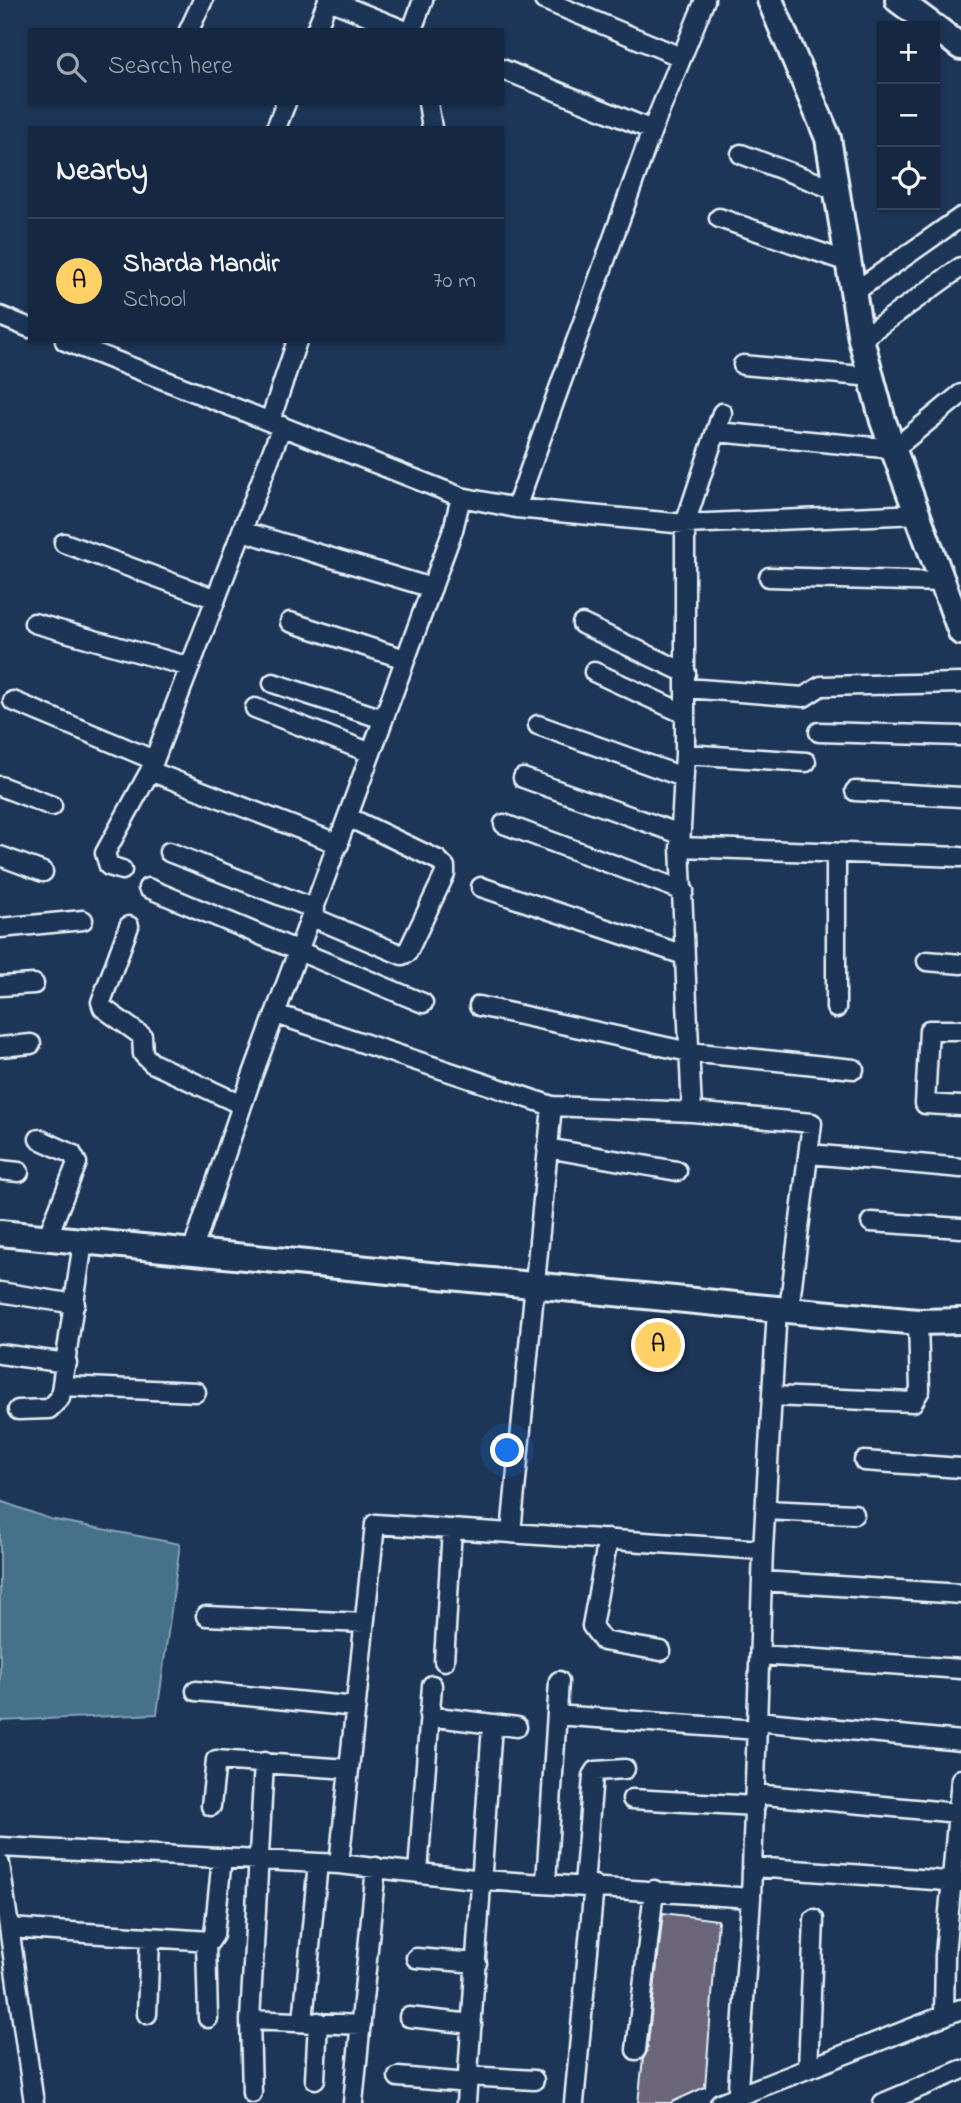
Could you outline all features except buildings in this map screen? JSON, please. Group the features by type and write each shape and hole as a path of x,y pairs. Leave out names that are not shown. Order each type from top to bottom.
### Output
{"main road":[{"path":"769,0 828,138 853,293 872,377 894,449 920,514 942,582 959,621"},
{"path":"904,2 927,21"},
{"path":"940,31 961,47"},
{"path":"0,1233 783,1310 918,1322 961,1321"}],"street":[{"path":"190,28 202,0"},
{"path":"317,28 329,0 399,28"},
{"path":"413,28 423,0"},
{"path":"544,0 681,57"},
{"path":"516,509 652,130 705,0"},
{"path":"504,70 652,130"},
{"path":"276,126 285,105"},
{"path":"428,105 432,126"},
{"path":"741,155 836,190"},
{"path":"853,293 961,217"},
{"path":"719,218 848,262"},
{"path":"862,339 961,267"},
{"path":"0,316 28,327"},
{"path":"70,343 461,497 516,509 685,524 920,514"},
{"path":"122,870 109,866 105,853 152,766 242,531 276,424 296,343"},
{"path":"743,365 872,377"},
{"path":"717,432 894,449 961,394"},
{"path":"692,1112 680,840 685,754 685,524 722,413"},
{"path":"192,1252 242,1105 453,530 461,497"},
{"path":"242,531 432,588"},
{"path":"64,544 216,599"},
{"path":"769,577 942,582"},
{"path":"290,622 405,659"},
{"path":"34,623 190,667"},
{"path":"582,624 686,680 804,697 821,685 961,683"},
{"path":"594,672 685,714"},
{"path":"273,683 383,719"},
{"path":"13,701 152,766 339,844"},
{"path":"255,708 371,753"},
{"path":"538,725 683,777"},
{"path":"819,732 961,736"},
{"path":"685,754 806,762"},
{"path":"523,778 680,840 836,853 961,857"},
{"path":"0,786 52,806"},
{"path":"855,791 961,797"},
{"path":"169,852 313,913 402,955 407,953 445,874 445,867 438,860 348,817"},
{"path":"504,824 684,891"},
{"path":"836,853 836,1008"},
{"path":"0,856 43,872"},
{"path":"481,887 684,955"},
{"path":"148,888 423,1003"},
{"path":"0,928 83,920"},
{"path":"129,926 101,1002 103,1008 142,1036 144,1054 152,1063 242,1105"},
{"path":"928,961 961,964"},
{"path":"0,986 34,984"},
{"path":"479,1006 689,1052 854,1069"},
{"path":"276,1014 552,1105 692,1112 812,1124 810,1154 783,1310 772,1396 763,1550 751,1898 731,2101 953,2012 945,1955 956,1881 961,1779"},
{"path":"961,1030 929,1030 925,1104 961,1106"},
{"path":"0,1047 31,1044"},
{"path":"511,1533 552,1105"},
{"path":"39,1139 72,1154 77,1163 47,1238"},
{"path":"547,1148 677,1171"},
{"path":"810,1154 961,1168"},
{"path":"0,1170 19,1171"},
{"path":"872,1222 961,1228"},
{"path":"18,1409 55,1406 64,1386 83,1242"},
{"path":"0,1292 75,1304"},
{"path":"772,1396 913,1402 920,1390 918,1322"},
{"path":"0,1354 67,1363"},
{"path":"64,1386 196,1392"},
{"path":"864,1461 961,1468"},
{"path":"765,1510 853,1514"},
{"path":"339,1864 375,1524 763,1550"},
{"path":"444,1661 452,1529"},
{"path":"608,1539 592,1626 603,1641 660,1651"},
{"path":"762,1581 961,1594"},
{"path":"206,1616 364,1623"},
{"path":"760,1655 961,1669"},
{"path":"546,1882 559,1681"},
{"path":"418,1872 432,1685"},
{"path":"196,1691 356,1707"},
{"path":"557,1715 757,1725 961,1741"},
{"path":"429,1716 517,1727"},
{"path":"466,2103 492,1725"},
{"path":"211,1805 216,1760 349,1769"},
{"path":"252,2093 250,2020 264,1762"},
{"path":"574,2103 589,1885 593,1776 596,1771 625,1769"},
{"path":"632,1799 755,1800 958,1813"},
{"path":"0,1847 339,1864 483,1880 546,1882 751,1898"},
{"path":"7,1935 206,1942 214,1935 222,1858"},
{"path":"315,2079 310,2022 318,1863"},
{"path":"0,1864 7,1935 19,1995 34,2103"},
{"path":"353,2103 376,1867"},
{"path":"752,1867 956,1881"},
{"path":"636,2050 654,1890"},
{"path":"808,2069 814,1919"},
{"path":"148,2014 150,1938"},
{"path":"206,1942 208,2018"},
{"path":"416,1958 477,1963"},
{"path":"0,1993 19,1995"},
{"path":"409,2017 472,2024"},
{"path":"250,2020 361,2025"},
{"path":"883,2103 961,2070"},
{"path":"398,2077 534,2080"}],"water":[{"path":"0,1501 50,1519 180,1544 157,1714 0,1721"}],"place":[{"name":"Sharda Mandir","path":"658,1345"}]}
